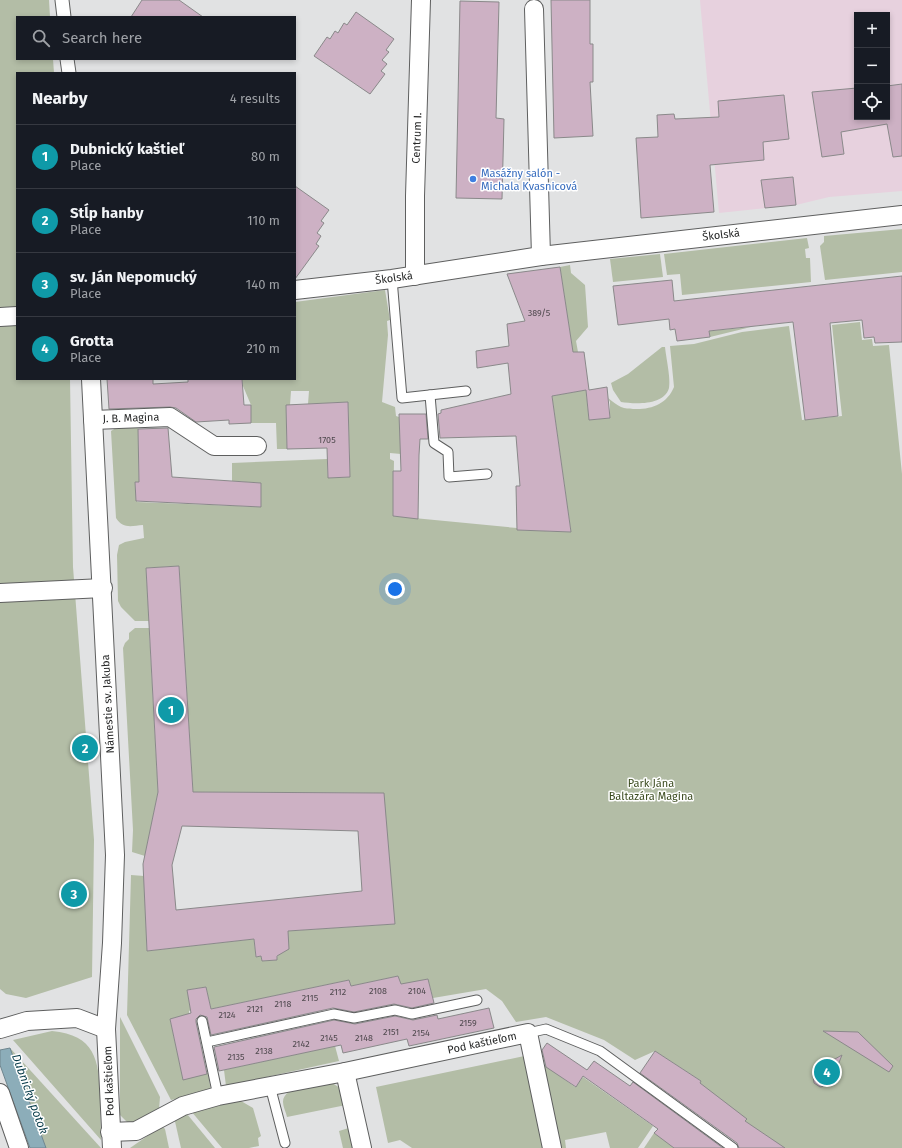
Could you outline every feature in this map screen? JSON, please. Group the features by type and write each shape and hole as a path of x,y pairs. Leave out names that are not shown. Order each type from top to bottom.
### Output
{"street":[{"path":"62,0 64,16"},
{"name":"Centrum I.","path":"415,276 415,196 421,0"},
{"path":"534,9 540,256"},
{"path":"68,60 69,72"},
{"name":"Školská","path":"296,290 415,276 540,256 902,215"},
{"path":"0,316 16,316"},
{"name":"Námestie sv. Jakuba","path":"91,380 103,588 115,855 112,943 106,1029"},
{"name":"J. B. Magina","path":"93,420 170,417 214,446 257,446"},
{"path":"0,593 103,588"},
{"path":"0,1029 27,1021 77,1018 106,1029"},
{"name":"Pod kaštieľom","path":"106,1029 111,1140 136,1131 183,1106 218,1096 345,1072 528,1033 552,1148"},
{"path":"345,1072 362,1148"},
{"path":"0,1093 18,1148"}],"lane":[{"path":"392,279 402,398 466,391"},
{"path":"430,395 434,444 448,452 449,477 488,474"},
{"path":"207,1042 334,1014 354,1018 395,1010 412,1014 477,1000"},
{"path":"202,1021 218,1096"},
{"path":"528,1033 546,1028 600,1051 733,1148"},
{"path":"270,1086 285,1143"}],"shaded area":[{"path":"700,0 902,0 902,191 829,197 796,205 719,213"}],"green space":[{"path":"0,0 49,0 50,16 16,16 16,60 53,60 54,72 16,72 16,380 70,380 73,567 94,840 92,977 26,998 6,994 0,989"},
{"path":"902,229 902,272 825,280 820,246 824,242 824,236"},
{"path":"807,238 809,248 805,249 806,258 810,258 811,282 682,295 680,274 667,275 664,254"},
{"path":"660,254 663,277 613,282 610,259"},
{"path":"570,265 571,273 585,285 588,327 576,341 578,352 573,353 560,267"},
{"name":"Park Jána Baltazára Magina","path":"385,290 390,320 387,321 388,335 382,402 395,407 396,416 399,417 401,454 390,453 390,459 394,461 393,516 517,528 518,530 571,532 552,396 586,390 589,420 610,418 610,402 608,398 624,408 640,409 652,407 663,402 674,387 670,346 694,344 742,332 789,326 802,420 842,416 832,325 860,322 862,340 872,339 873,346 889,345 902,474 902,1148 784,1148 745,1121 746,1119 699,1084 701,1081 655,1051 635,1060 604,1040 546,1017 516,1022 502,1001 486,989 433,998 428,979 401,985 398,976 351,986 349,980 211,1009 206,987 187,990 191,1010 189,1011 189,1014 170,1019 183,1079 208,1073 211,1091 171,1100 127,1015 131,875 144,876 147,951 254,939 256,957 261,956 262,961 276,960 288,931 394,924 383,793 193,792 179,566 146,568 149,621 135,621 121,607 118,601 117,555 119,545 125,542 144,538 143,525 124,525 121,524 116,518 111,431 116,428 138,427 139,482 135,483 137,502 261,507 260,483 232,481 232,463 327,459 328,478 350,477 348,402 308,404 309,391 291,391 290,405 286,405 287,449 277,449 276,423 251,423 251,405 242,380 296,380 296,302"},
{"path":"751,327 710,337 709,331"},
{"path":"662,347 665,347 669,379 669,388 666,394 655,401 641,403 621,402 613,390 611,383 628,374"},
{"path":"135,628 149,628 158,792 145,856 132,852 133,830 123,648 129,639 129,633"},
{"path":"120,1017 160,1097 159,1109 136,1123 128,1123 120,1115"},
{"path":"52,1031 66,1033 78,1038 86,1044 92,1052 98,1071 101,1140 13,1040"},
{"path":"335,1046 339,1061 226,1086 224,1070"},
{"path":"10,1048 101,1148 46,1148"},
{"path":"529,1055 548,1136 542,1148 412,1148 400,1140 388,1143 376,1087"},
{"path":"536,1059 575,1087 583,1077 653,1126 638,1148 610,1148 606,1132 565,1140 566,1148 556,1148"},
{"path":"332,1083 342,1089 346,1105 287,1117 283,1102 285,1096 289,1092 311,1085"},
{"path":"241,1101 253,1108 261,1136 258,1138 259,1146 249,1148 222,1148 191,1111"},
{"path":"187,1114 215,1148 181,1148 174,1117"},
{"path":"162,1126 165,1129 169,1148 130,1148"},
{"path":"352,1127 356,1148 343,1148 339,1131"},
{"path":"654,1133 675,1148 644,1148"}],"water":[{"path":"10,1048 46,1148 30,1148 0,1065 0,1050"}],"building":[{"path":"142,0 179,0 202,16 132,16"},
{"path":"551,0 590,0 590,44 593,44 593,82 590,82 593,136 554,138"},
{"path":"460,1 499,2 496,118 504,119 502,199 456,198"},
{"path":"356,12 394,39 386,50 389,52 382,60 387,64 381,71 385,74 370,94 314,56 327,37 330,39 335,31 338,33 344,23 347,25"},
{"path":"902,84 902,156 893,157 887,124 841,132 844,154 822,157 812,92 854,88 854,120 890,120 890,86"},
{"path":"784,95 789,139 763,142 764,160 710,165 714,212 641,218 636,138 658,137 657,115 674,114 675,119 719,117 718,101"},
{"path":"793,177 796,205 765,208 761,180"},
{"path":"296,187 329,210 321,221 324,223 317,233 321,236 316,244 319,246 296,278"},
{"path":"560,267 573,352 584,352 589,390 607,387 610,418 589,420 586,390 552,396 571,532 517,530 516,486 520,486 516,436 440,438 438,414 441,413 441,410 511,394 508,363 477,368 476,351 509,346 507,324 525,321 507,274"},
{"path":"902,276 902,342 875,343 874,337 864,338 862,320 830,323 838,416 805,420 793,322 709,331 710,337 677,341 675,329 670,330 669,319 618,325 613,286 672,280 674,301"},
{"path":"107,380 153,380 153,384 188,382 188,380 242,380 244,405 251,405 251,423 229,424 229,420 196,422 176,408 170,407 109,409"},
{"path":"348,402 350,477 328,478 327,448 287,449 286,405"},
{"path":"399,414 426,414 428,439 420,439 418,519 393,516 393,471 401,471"},
{"path":"168,428 172,477 261,483 261,507 136,501 135,482 139,482 138,429"},
{"path":"179,566 193,792 384,793 395,924 288,931 289,949 277,956 277,960 262,961 261,956 256,957 254,939 147,951 143,864 158,792 146,568","holes":["182,826 358,831 362,891 176,910 172,865"]},
{"path":"398,976 401,984 428,979 434,1003 412,1008 394,1004 354,1012 333,1008 211,1035 207,1017 200,1015 196,1019 196,1022 207,1074 183,1080 170,1019 191,1013 187,990 206,987 211,1009 349,980 351,986"},
{"path":"489,1008 494,1028 409,1046 407,1039 343,1053 341,1045 219,1071 214,1047 334,1020 355,1024 395,1016 413,1020 437,1015 438,1019"},
{"path":"823,1031 858,1032 893,1066 889,1072"},
{"path":"547,1043 587,1070 594,1061 630,1086 633,1082 723,1148 674,1148 654,1133 658,1129 583,1076 576,1087 546,1067 542,1050"},
{"path":"655,1051 701,1081 700,1083 747,1119 745,1121 785,1148 739,1148 737,1143 640,1073"},
{"path":"842,1055 834,1075 834,1079 830,1085 820,1087 814,1083 813,1075 817,1069"}],"place":[{"name":"Masážny salón - Michala Kvasnicová","path":"473,179"},
{"name":"Dubnický kaštieľ","path":"171,710"},
{"name":"Stĺp hanby","path":"85,748"},
{"name":"sv. Ján Nepomucký","path":"74,894"},
{"name":"Grotta","path":"827,1072"}],"water label":[{"name":"Dubnický potok","path":"30,1094"}]}
